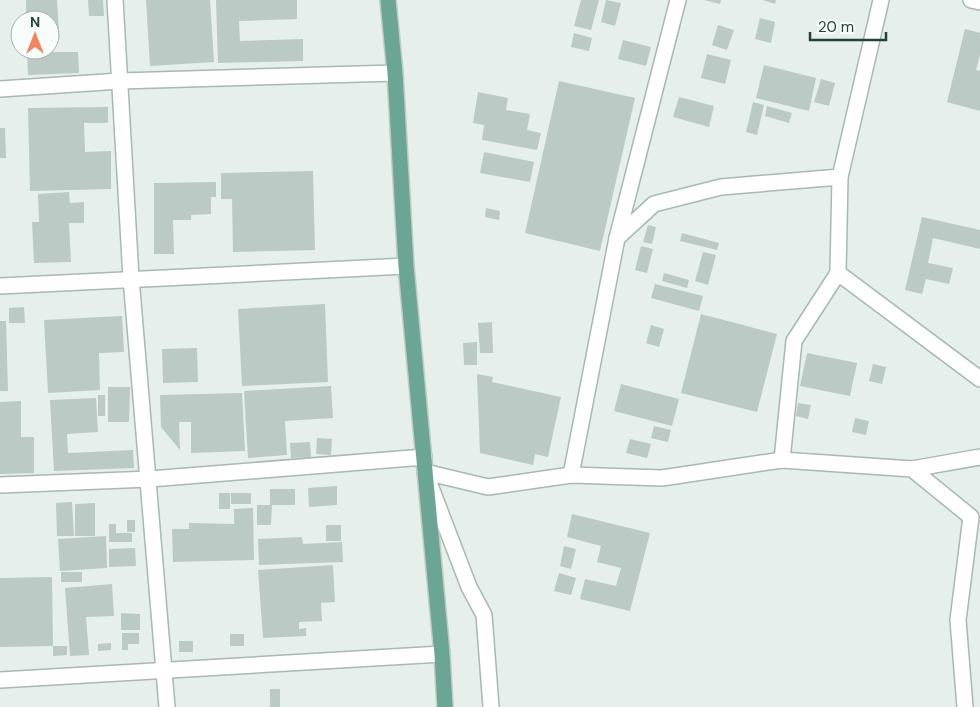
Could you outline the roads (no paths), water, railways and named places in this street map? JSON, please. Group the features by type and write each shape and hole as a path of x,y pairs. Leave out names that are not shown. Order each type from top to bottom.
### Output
{"main road":[{"path":"388,0 395,74 406,266 442,654 445,707"}],"street":[{"path":"115,0 131,278 150,479 166,670 167,707"},
{"path":"571,475 617,238 678,0"},
{"path":"782,460 794,341 838,273 840,177 881,0"},
{"path":"971,0 980,2"},
{"path":"0,89 120,81 395,74"},
{"path":"617,238 654,204 722,187 840,177"},
{"path":"0,286 131,278 406,266"},
{"path":"838,273 980,379"},
{"path":"0,484 150,479 424,457"},
{"path":"425,472 488,487 571,475 662,478 782,460 912,469 980,458"},
{"path":"912,469 971,517 958,620 965,707"},
{"path":"425,472 469,587 484,615 491,707"},
{"path":"0,680 442,654"}]}
